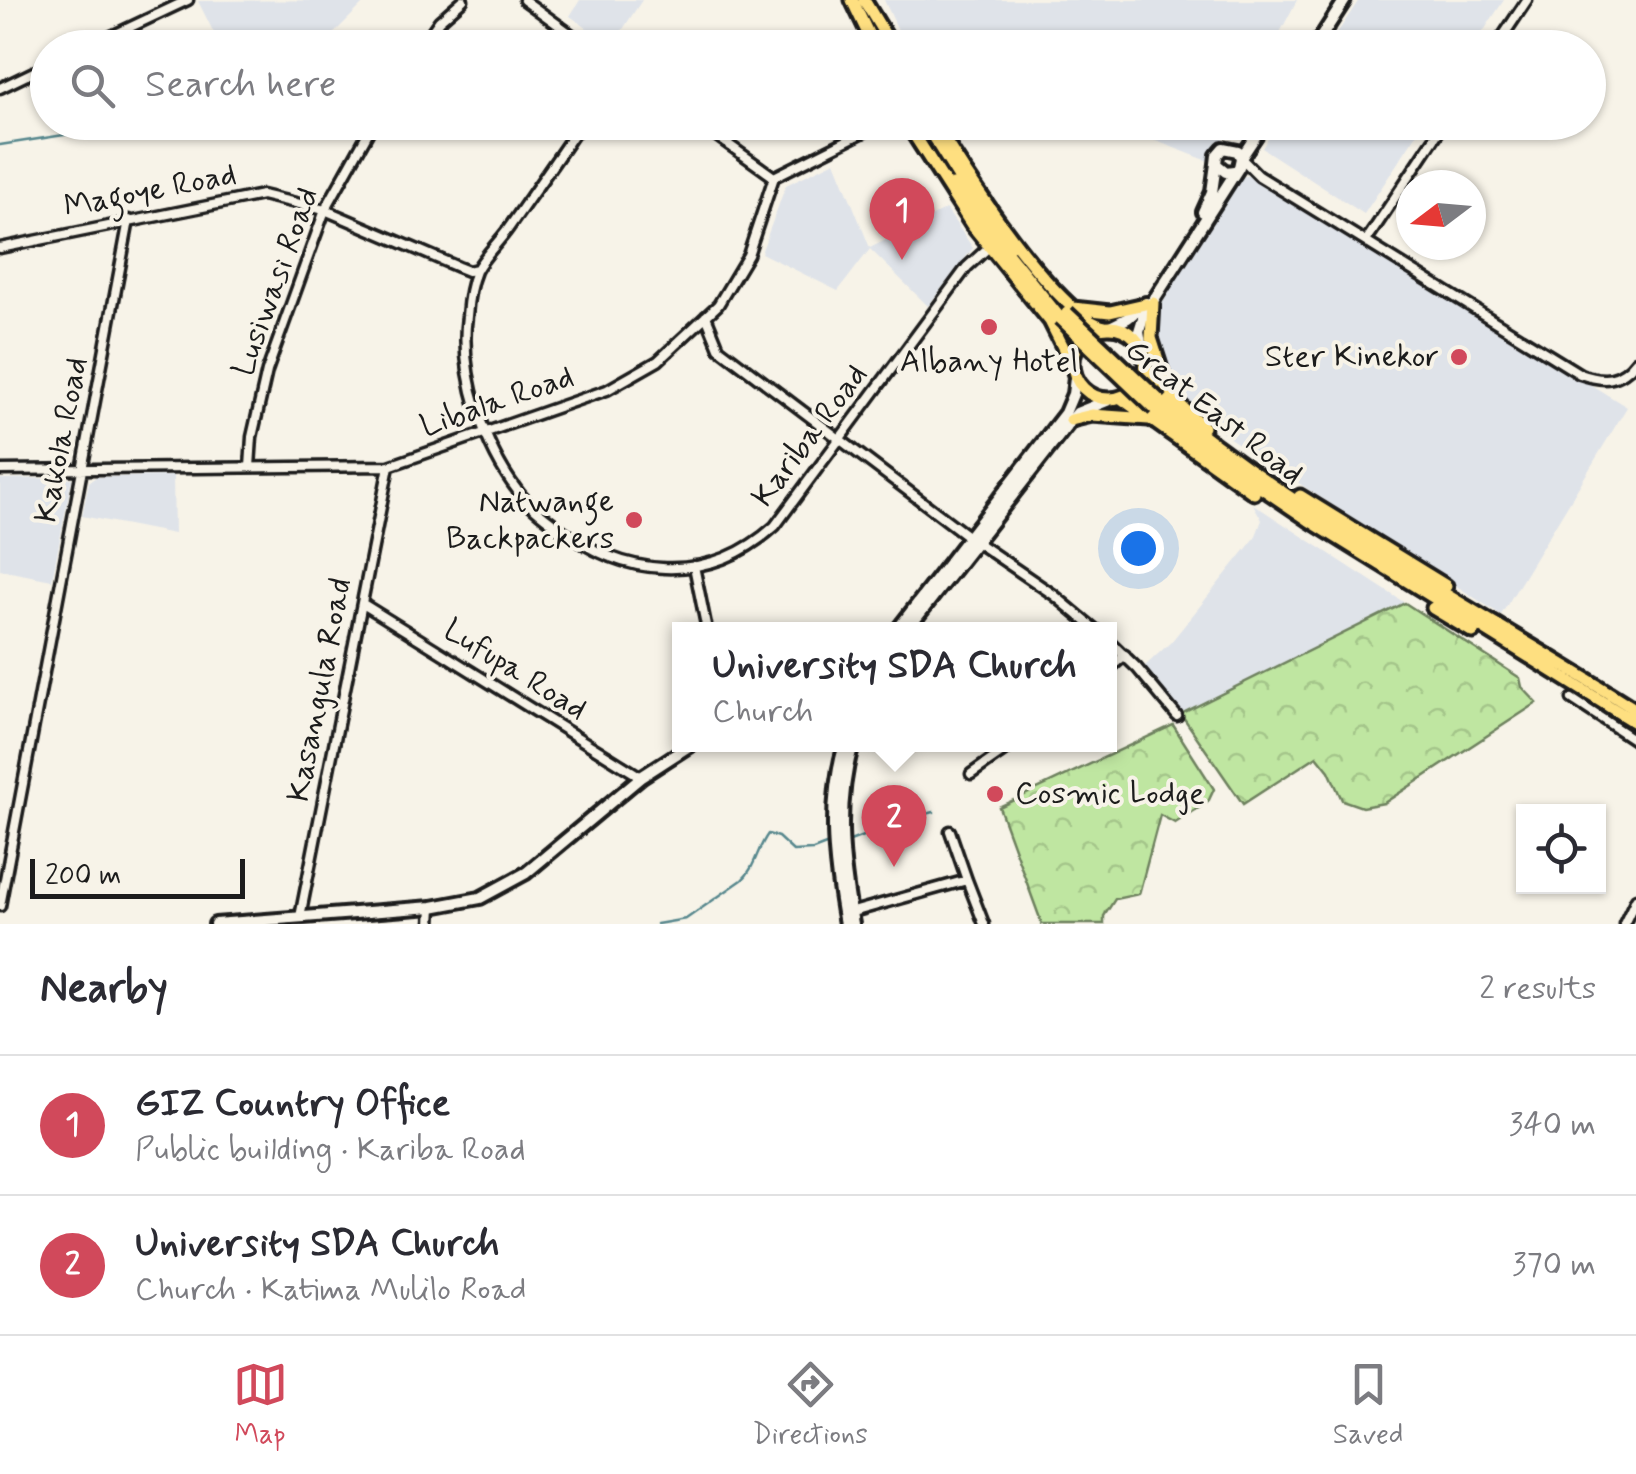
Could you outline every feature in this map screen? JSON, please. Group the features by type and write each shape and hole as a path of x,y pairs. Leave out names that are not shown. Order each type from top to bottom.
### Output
{"main road":[{"path":"1326,30 1345,0"},
{"path":"858,1 867,30"},
{"path":"858,1 875,30"},
{"path":"858,1 880,30"},
{"name":"Great East Road","path":"917,140 952,198 1050,321 1074,372"},
{"name":"Great East Road","path":"926,140 978,220 1160,407 1224,463 1308,520 1636,723"},
{"name":"Great East Road","path":"936,140 985,214 1067,313 1107,327"},
{"name":"Great East Road","path":"946,140 1067,313"},
{"path":"904,622 1071,420 1083,409 1115,399 1137,386 1145,367 1141,323 1206,206 1219,151 1239,140"},
{"path":"914,622 1065,413 1073,394 1078,343 1092,330 1128,318 1149,304 1252,140"},
{"path":"1228,147 1238,151 1241,158"},
{"path":"1216,164 1222,170 1235,171"},
{"path":"1067,313 1102,313 1149,304"},
{"path":"1071,420 1160,407 1149,304"},
{"path":"1107,327 1129,333 1142,349"},
{"name":"Great East Road","path":"1145,367 1160,407"},
{"path":"1074,372 1086,392 1115,399"},
{"name":"Great East Road","path":"1115,399 1160,407 1314,514 1636,710"},
{"path":"215,924 300,921 432,908 480,898 512,882 641,777 680,752"},
{"path":"843,752 832,836 848,919"},
{"path":"848,919 841,812 851,752"}],"street":[{"path":"124,30 188,0"},
{"path":"433,30 463,0"},
{"path":"524,0 565,30"},
{"path":"1507,30 1527,0"},
{"path":"0,88 30,74"},
{"name":"Lusiwasi Road","path":"250,467 252,437 267,371 325,210 364,140"},
{"path":"477,269 569,140"},
{"path":"722,140 774,177 848,140"},
{"path":"1366,241 1433,140"},
{"path":"1241,158 1258,176 1580,374 1609,380 1622,375 1636,362"},
{"path":"1235,171 1258,176"},
{"name":"Libala Road","path":"0,470 389,466 632,379 658,361 706,316 736,279 774,177"},
{"name":"Magoye Road","path":"0,248 262,195 325,210 458,267 477,269"},
{"name":"Kakola Road","path":"0,906 129,220"},
{"name":"Kariba Road","path":"477,269 464,346 486,432 520,494 576,541 630,565 657,569 694,566 753,546 775,526 967,267 989,247"},
{"path":"706,316 719,348 1086,622"},
{"name":"Kasangula Road","path":"300,921 389,466"},
{"path":"694,566 704,622"},
{"name":"Lufupa Road","path":"363,604 641,777"},
{"path":"1117,648 1177,716"},
{"path":"1117,662 1125,656"},
{"path":"1572,699 1636,741"},
{"path":"970,774 1002,752"},
{"path":"950,830 984,924"},
{"path":"848,919 967,880"},
{"path":"1624,924 1636,899"},
{"path":"432,908 432,924"}],"shaded area":[{"path":"367,0 337,30 212,30 198,1"},
{"path":"580,0 642,0 622,30 590,30 570,16"},
{"path":"884,0 1297,0 1281,30 898,30"},
{"path":"1359,0 1504,0 1484,30 1339,30"},
{"path":"1153,140 1223,140 1211,162"},
{"path":"1267,140 1413,140 1364,214 1262,148"},
{"path":"835,161 870,248 946,209 973,248 928,306 870,249 838,291 761,253 786,185"},
{"path":"1251,175 1265,179 1355,240 1627,407 1501,615 1231,439 1189,406 1178,390 1158,334 1162,304 1233,179"},
{"path":"173,476 174,534 82,516 89,482 96,477"},
{"path":"72,478 52,580 0,570 0,479"},
{"path":"1253,504 1405,603 1181,714 1145,666 1171,642 1255,538 1262,520"}],"green space":[{"path":"1405,603 1520,678 1522,687 1537,703 1384,803 1362,807 1342,800 1329,771 1317,756 1243,804 1181,714"},
{"path":"1173,725 1214,789 1208,802 1175,823 1160,815 1139,894 1115,899 1104,916 1104,924 1042,924 999,807"}],"waterway":[{"path":"0,145 32,140"},
{"path":"850,841 934,812"},
{"path":"657,924 686,919 742,880 768,834 778,837 793,851 826,845"}],"place":[{"name":"GIZ Country Office","path":"902,260"},
{"name":"Albany Hotel","path":"989,327"},
{"name":"Ster Kinekor","path":"1459,357"},
{"name":"Natwange Backpackers","path":"634,520"},
{"name":"Cosmic Lodge","path":"995,794"},
{"name":"University SDA Church","path":"894,867"}]}
